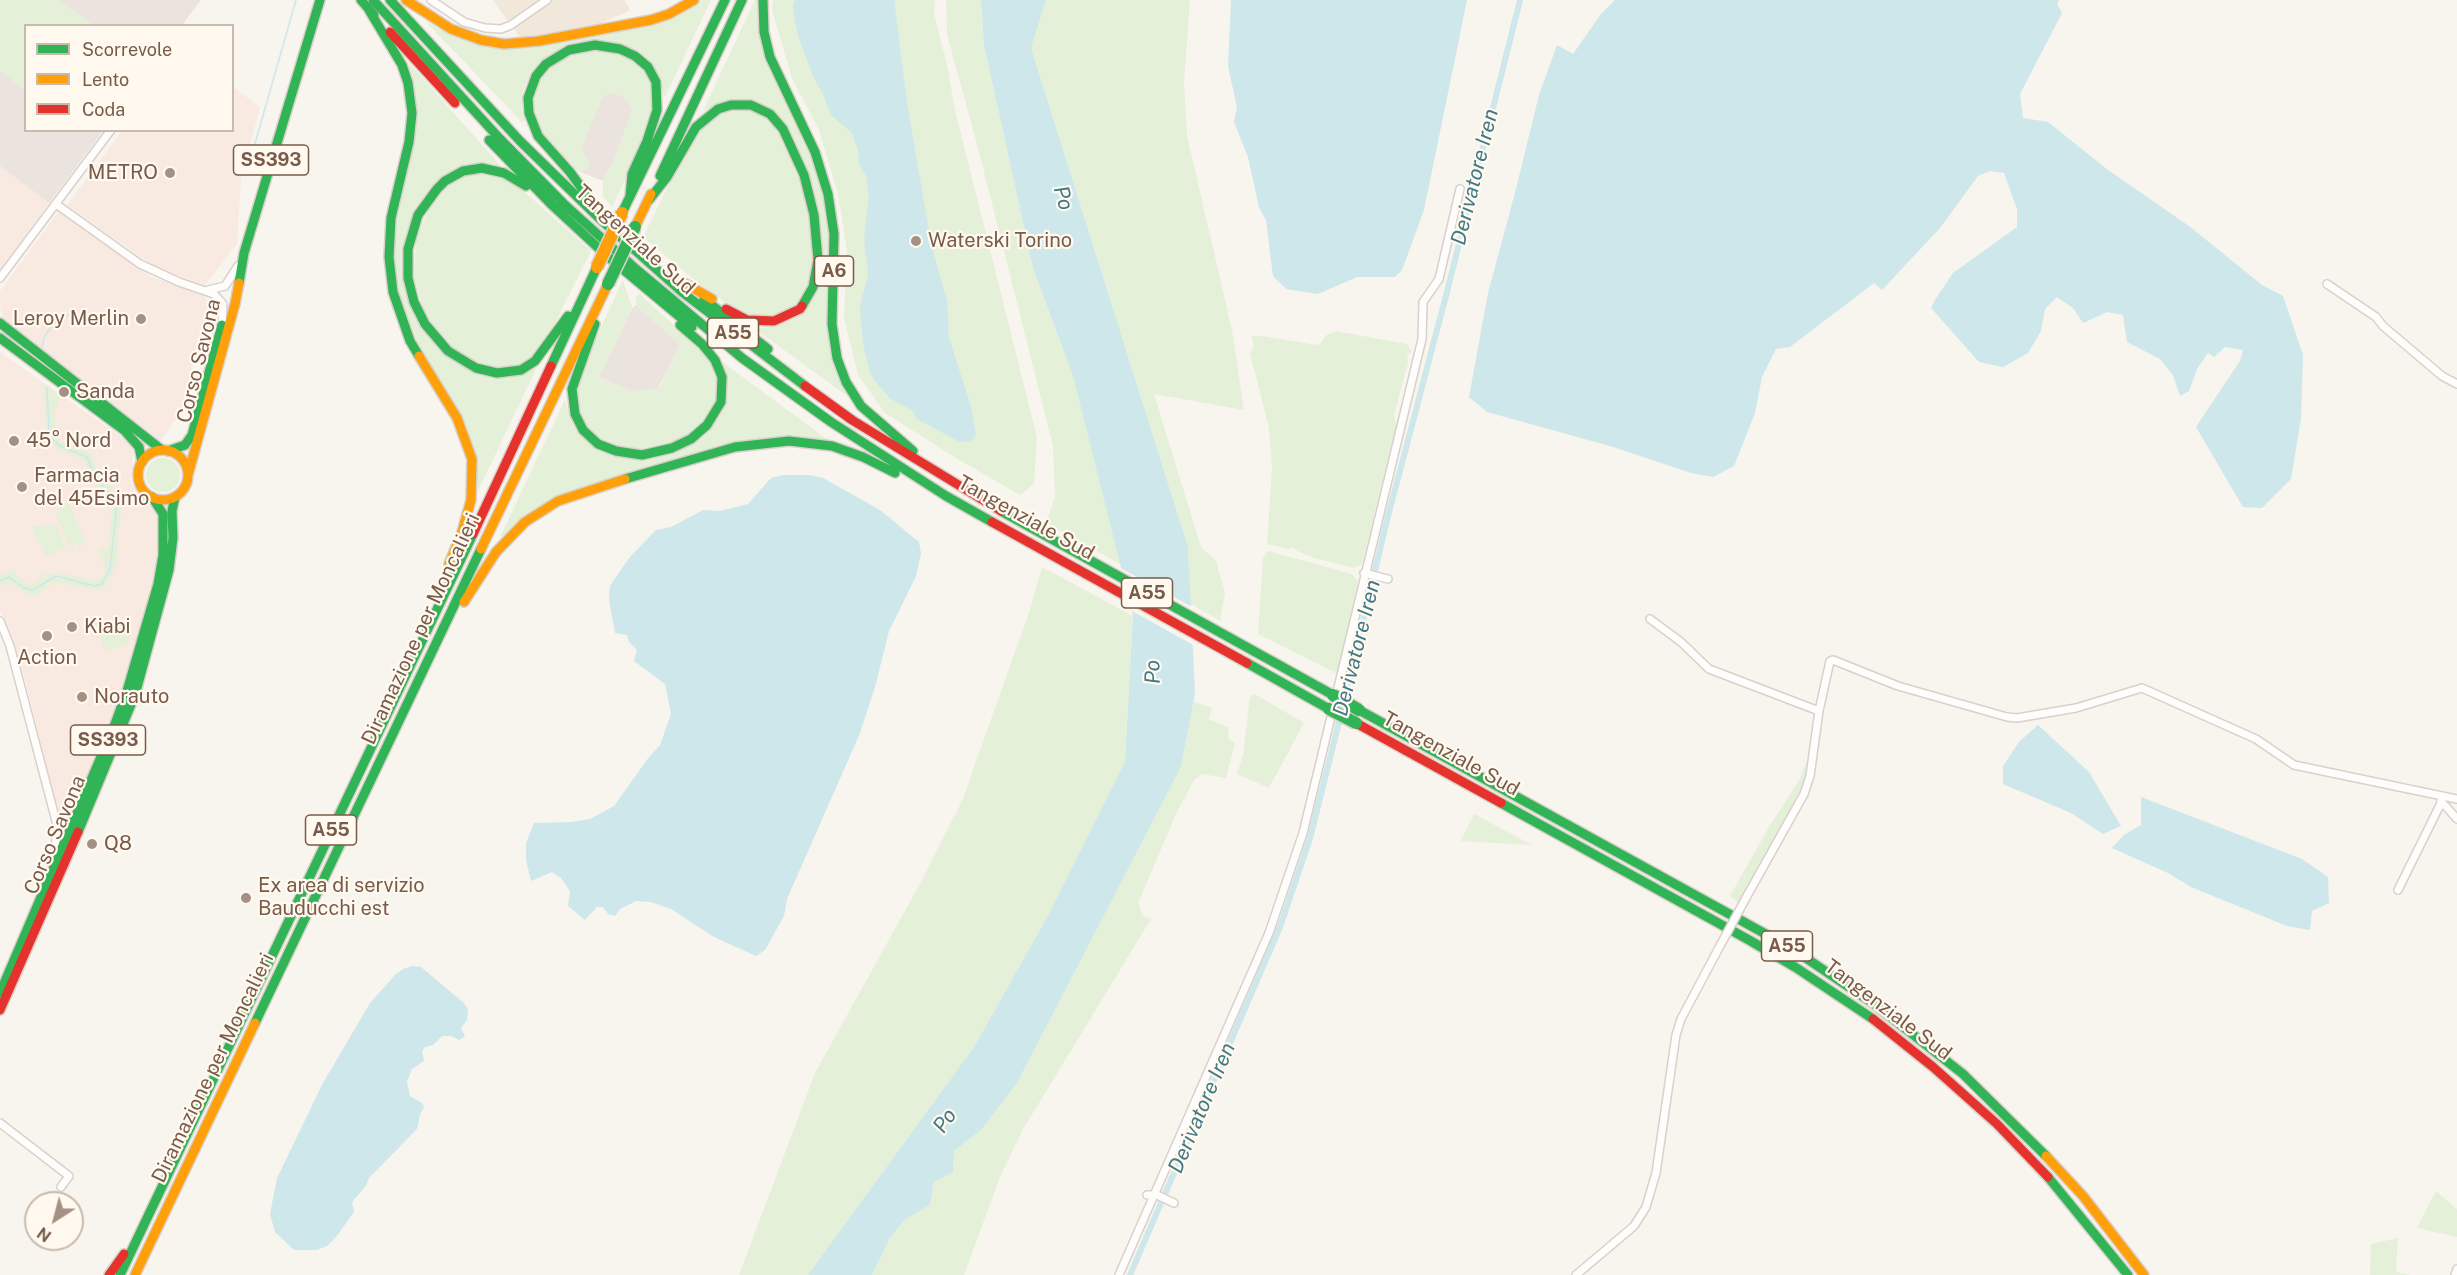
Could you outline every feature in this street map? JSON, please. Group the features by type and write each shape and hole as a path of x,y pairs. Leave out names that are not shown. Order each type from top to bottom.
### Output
{"main road":[{"name":"Corso Savona","path":"11,976 123,728 135,695 169,570 175,497 185,486 193,463 235,304 244,253 320,0"},
{"path":"360,0 371,5 552,205 657,300 693,328 742,358"},
{"name":"Tangenziale Sud","path":"390,0 519,141 632,248 749,346 852,420 1028,528 1791,948 1864,997 1931,1047 2026,1134 2083,1196 2144,1275"},
{"path":"406,0 451,29 481,40 504,44 539,41 651,20 669,14 694,0"},
{"name":"Diramazione per Moncalieri","path":"120,1275 436,612 630,196 725,0"},
{"name":"Diramazione per Moncalieri","path":"135,1275 649,200 742,0"},
{"name":"A6","path":"762,0 764,32 770,57 815,152 828,194 834,234 832,324 837,358 846,382 861,406 913,451 971,495"},
{"path":"371,5 402,65 408,83 411,105 409,142 394,197 388,238 393,292 410,341 464,430 472,459 471,500 457,546 441,585 436,612"},
{"name":"Tangenziale Sud","path":"371,5 556,196 636,270 742,358 870,448 967,508 1795,967 1866,1015 1933,1066 1997,1124 2063,1193 2128,1275"},
{"path":"588,197 570,172 538,136 529,114 528,98 536,76 546,64 570,50 595,45 620,49 635,56 648,67 656,82 657,110 632,174 630,196"},
{"path":"649,200 667,177 696,127 706,116 723,107 745,104 764,110 783,129 797,156 810,194 817,248 815,281 803,305 794,313 781,319 755,321 732,312 684,283"},
{"name":"A55","path":"519,141 552,165 684,283"},
{"path":"552,205 515,178 498,171 473,169 453,176 431,196 414,225 407,263 410,290 419,314 438,343 465,363 497,373 521,370 536,361 561,324 576,310"},
{"path":"684,283 805,377 913,451"},
{"name":"Corso Savona","path":"0,1010 55,862 115,724 131,680 156,590 164,535 163,514 139,482 138,475 142,462 154,452 185,445 192,435 222,323 236,291"},
{"path":"599,304 594,332 573,382 573,408 584,430 598,444 616,451 642,454 672,448 691,439 713,417 723,394 722,377 715,360 702,344 667,313 657,300"},
{"path":"0,323 5,330 165,451 182,459 188,475"},
{"path":"0,338 125,431 139,447 142,462"},
{"path":"441,635 496,552 525,522 540,511 580,492 735,447 789,441 832,446 863,457 923,490 967,508"},
{"path":"152,497 160,499 175,497"},
{"path":"0,991 11,976"},
{"path":"0,1021 11,976"},
{"path":"144,1275 176,1190"},
{"path":"109,1275 139,1233"}],"street":[{"path":"431,0 464,22 485,28 501,28 511,25 547,0"},
{"path":"0,278 110,132"},
{"path":"1119,1275 1152,1195 1208,1076 1281,903 1303,833 1422,339 1423,302 1439,279 1460,189"},
{"path":"56,204 140,264 179,282 208,290 219,289 231,281 244,253"},
{"path":"2327,284 2376,317 2383,326 2442,376 2457,384"},
{"path":"208,290 223,304 222,323"},
{"path":"1364,573 1388,579"},
{"path":"1650,619 1681,642 1709,669 1819,711"},
{"path":"0,621 13,656 53,810 57,830 55,862"},
{"path":"1576,1275 1634,1226 1646,1207 1656,1173 1676,1035 1685,1010 1804,794 1810,776 1819,711 1830,661 1833,660 1898,686 2017,718 2076,708 2142,688 2256,739 2294,765 2441,799 2457,799"},
{"path":"2441,799 2457,819"},
{"path":"2398,890 2441,799"},
{"path":"0,1122 69,1176 61,1187"},
{"path":"1152,1195 1174,1203"},
{"path":"2455,1275 2457,1269"}],"shaded area":[{"path":"0,0 201,0 183,24 24,24 24,132 102,132 49,203 0,166"},
{"path":"493,0 624,0 630,10 597,25 521,39"},
{"path":"234,88 260,107 241,177 237,244 205,285 155,267 67,205 121,132 234,132"},
{"path":"611,92 626,98 633,109 612,165 603,181 578,171 586,170 581,147 603,96"},
{"path":"0,166 49,203 0,270"},
{"path":"59,211 151,277 200,293 214,306 204,342 199,341 181,412 161,440 4,322 0,307 0,291"},
{"path":"636,305 680,344 658,389 631,391 599,377 632,308"},
{"path":"0,352 127,441 133,452 131,483 136,492 152,506 160,523 159,551 153,581 121,697 63,833 26,683 11,634 0,610"}],"green space":[{"path":"0,0 58,0 92,24 24,24 24,89 0,71"},
{"path":"702,0 711,0 665,97 643,56 565,46 549,55 526,83 522,112 525,120 522,122 425,21 455,37 482,46 688,10"},
{"path":"757,0 758,24 765,57 819,176 829,228 827,331 831,352 846,395 755,329 778,326 796,318 810,305 818,287 802,157 796,143 775,113 717,105 703,111"},
{"name":"Waterski Torino","path":"773,0 935,0 934,14 947,65 955,110 1037,437 1034,484 1020,495 885,413 858,375 844,318 847,251 838,194 819,130 792,78 772,10"},
{"path":"946,0 981,0 984,45 1033,268 1073,376 1120,564 1046,523 1055,497 1053,446 947,34"},
{"path":"1046,0 1190,0 1184,82 1187,136 1232,330 1244,410 1154,394 1201,547 1216,561 1225,593 1220,621 1190,603 1188,547 1031,48"},
{"path":"603,50 618,53 641,66 653,87 650,126 612,207 603,196 603,181 612,165 633,109 626,98 611,92 603,96 581,147 590,166 586,170 578,171 543,135 533,107 534,92 542,76 554,65 563,58"},
{"path":"409,63 501,166 450,173 406,244 426,333 443,353 466,368 536,369 478,491 476,466 408,326 395,277 394,227 417,113"},
{"path":"730,110 752,111 767,119 780,134 797,171 806,202 812,262 808,291 793,308 769,317 738,312 643,237 691,140 709,119"},
{"path":"478,173 498,175 518,186 591,251 551,331 532,357 520,364 497,368 474,363 451,346 424,311 414,277 416,241 428,210 447,186 467,175"},
{"path":"623,280 632,307 599,377 631,391 659,389 680,344 636,305 636,296 640,294 708,357 717,380 715,403 703,423 682,439 645,450 620,448 599,440 583,422 577,397 580,373"},
{"path":"1335,331 1407,344 1412,352 1407,355 1408,363 1394,415 1396,426 1362,564 1354,568 1314,558 1292,547 1289,549 1267,544 1272,469 1269,428 1250,353 1254,346 1252,336 1316,345 1321,343 1325,336"},
{"path":"721,361 828,440 793,436 745,441 602,481 500,537 565,400 574,427 584,439 615,455 705,435 721,414 727,398 727,378"},
{"path":"43,384 60,397 54,413 57,436 61,442 90,453 101,477 123,502 118,533 117,564 106,586 97,590 55,582 35,596 30,596 8,582 0,586 0,576 14,568 18,577 30,585 41,579 39,574 43,572 46,575 58,572 95,581 102,577 106,569 102,564 105,562 103,558 100,559 99,556 100,548 103,546 105,550 108,548 113,503 95,484 83,460 58,449 47,438"},
{"path":"163,458 175,463 180,475 175,487 163,492 151,487 146,475 151,463"},
{"path":"68,503 85,541 79,549 77,543 70,546 70,551 56,513 59,508"},
{"path":"56,524 67,552 63,549 46,556 31,527"},
{"path":"1268,551 1352,574 1358,581 1338,674 1258,634 1263,558"},
{"path":"1042,567 1133,616 1125,762 1050,912 974,1047 808,1275 739,1275 815,1073 922,880 962,801 1030,610"},
{"path":"77,616 121,632 129,637 128,644 105,651 101,636 94,625"},
{"path":"1255,694 1304,723 1269,788 1237,774 1243,755 1250,697"},
{"path":"1193,701 1212,708 1209,719 1229,728 1228,739 1235,743 1226,778 1202,774 1194,780 1176,814 1138,903 1143,916 1151,919 1022,1131 1000,1177 964,1275 872,1275 890,1238 904,1220 930,1205 934,1182 953,1172 954,1151 981,1130 1017,1083 1181,767"},
{"path":"1807,761 1805,781 1738,903 1730,896 1799,780"},
{"path":"1474,814 1532,845 1461,841"},
{"path":"2436,1191 2457,1209 2457,1237 2417,1228"},
{"path":"2398,1238 2396,1272 2410,1275 2370,1275 2371,1244"}],"water":[{"path":"795,0 894,0 907,103 932,248 947,301 949,337 971,407 976,434 971,442 958,441 917,419 912,410 891,399 874,380 869,369 863,343 860,306 868,275 864,238 869,197 866,176 859,165 858,150 852,133 831,115 813,76 798,36 793,4"},
{"name":"Po","path":"981,0 1046,0 1031,48 1188,547 1195,692 1181,767 1017,1083 981,1130 954,1151 953,1172 934,1182 930,1205 904,1220 890,1238 872,1275 808,1275 974,1047 1050,912 1125,762 1133,616 1073,376 1033,268 984,45"},
{"path":"1231,0 1467,0 1424,210 1402,270 1395,277 1357,277 1318,294 1286,289 1273,276 1266,220 1259,207 1248,157 1234,122 1237,107 1228,66"},
{"path":"1615,0 2059,0 2057,4 2062,13 2020,94 2023,118 2048,122 2108,170 2189,226 2262,285 2283,296 2303,355 2301,418 2291,479 2262,508 2243,507 2196,427 2240,361 2243,350 2225,347 2214,357 2208,353 2197,369 2189,391 2180,396 2173,375 2160,359 2127,342 2123,315 2107,312 2083,323 2073,308 2057,297 2045,309 2041,331 2028,353 2003,367 1979,362 1931,308 1953,273 2017,227 2017,209 2004,173 1990,171 1978,176 1940,228 1882,290 1874,283 1790,347 1776,349 1762,377 1755,413 1734,466 1713,477 1691,473 1610,446 1487,412 1469,397 1488,293 1539,95 1557,45 1573,54 1601,14"},
{"path":"783,475 809,475 823,478 880,510 919,542 921,553 916,576 889,631 875,687 860,733 787,899 784,916 765,950 756,956 714,937 671,909 651,902 636,901 620,909 615,916 608,914 603,907 597,907 585,920 568,906 570,891 561,878 552,872 531,881 526,860 526,843 534,823 590,819 614,806 660,745 671,714 665,684 634,661 637,650 629,642 627,635 615,633 609,600 610,586 629,558 656,530 671,527 703,510 720,511 748,504 771,478"},
{"path":"2038,725 2089,772 2121,826 2103,834 2071,813 2003,784 2003,766 2019,742"},
{"path":"2141,797 2302,859 2328,877 2329,903 2312,911 2310,930 2287,926 2191,887 2168,873 2112,848 2124,835 2141,825"},
{"path":"412,966 421,967 464,1003 468,1010 467,1020 461,1028 465,1036 459,1040 451,1036 442,1036 422,1051 424,1061 412,1069 407,1082 410,1096 422,1103 424,1107 417,1129 369,1178 366,1186 352,1202 354,1212 336,1237 327,1246 317,1250 294,1250 275,1232 270,1214 277,1178 323,1083 370,1003 396,974"}],"pier":[{"path":"1117,566 1194,608 1195,646 1128,609"}],"waterway":[{"path":"244,174 254,147 296,0"},
{"name":"Derivatore Iren","path":"1344,701 1387,520 1520,0"},
{"path":"42,348 44,337 57,319 71,314"},
{"path":"0,581 9,577 24,588 33,590 56,576 94,586 102,584 110,569 117,503 95,477 87,457 60,446 53,439 49,429 47,387"},
{"name":"Derivatore Iren","path":"1130,1275 1280,927 1310,838 1341,714"}],"traffic: fast":[{"path":"239,283 244,253 320,0"},
{"path":"361,0 374,15"},
{"path":"373,0 500,139 564,204 636,269 742,358 831,422 946,496 992,522"},
{"path":"390,0 520,141 601,220 682,292 805,386"},
{"path":"622,213 725,0"},
{"path":"660,176 742,0"},
{"path":"763,0 764,32 770,57 815,152 828,194 834,234 832,324 837,358 846,382 861,406 913,451"},
{"path":"369,10 402,65 408,83 412,113 409,142 391,218 389,257 393,292 410,341 419,356"},
{"path":"588,197 570,172 538,136 529,113 528,98 536,76 546,64 569,50 595,45 620,49 635,56 648,67 656,82 657,110 647,141 632,174 630,196"},
{"path":"649,200 667,177 696,127 718,109 731,105 751,105 770,114 783,129 804,175 814,215 818,260 813,287 802,306"},
{"path":"489,140 552,205 607,256 692,327"},
{"path":"526,186 504,173 482,168 463,171 445,181 437,189 418,215 408,249 408,278 414,302 425,324 448,351 476,368 497,373 521,370 535,361 568,316"},
{"path":"608,284 635,227"},
{"path":"551,366 597,267"},
{"path":"704,299 768,349"},
{"path":"0,323 162,450"},
{"path":"595,324 572,389 575,414 583,430 598,444 616,451 642,455 672,448 691,439 707,425 721,402 722,377 715,360 702,344 680,325"},
{"path":"168,451 185,445 192,435 222,325"},
{"path":"0,338 125,431 139,447 142,462"},
{"path":"625,479 735,447 789,441 832,446 863,457 895,473"},
{"path":"0,993 127,691 158,584 163,555 163,514 152,497"},
{"path":"78,832 135,695 169,570 173,538 172,511 175,497"},
{"path":"1001,511 1333,695"},
{"path":"120,1275 473,534"},
{"path":"255,1023 481,549"},
{"path":"1247,663 1329,709"},
{"path":"1333,695 1359,710"},
{"path":"1329,709 1356,723"},
{"path":"1359,710 1791,948 1874,1004 1963,1074 2046,1156"},
{"path":"1501,803 1749,940 1795,967 1873,1019"},
{"path":"2048,1177 2128,1275"}],"traffic: slow":[{"path":"406,0 451,29 481,40 504,44 539,41 651,20 669,14 694,0"},
{"path":"635,227 651,194"},
{"path":"597,267 622,213"},
{"path":"188,475 239,283"},
{"path":"684,283 712,299"},
{"path":"481,549 608,284"},
{"path":"419,356 457,418 472,459 471,500 462,532 449,564"},
{"path":"163,450 172,452 183,461 188,475 186,484 177,495 163,500 154,498 143,489 138,475 140,466 149,455 163,450"},
{"path":"464,602 496,552 525,522 558,501 625,479"},
{"path":"135,1275 255,1023"},
{"path":"2046,1156 2083,1196 2144,1275"}],"traffic: jam":[{"path":"390,32 455,103"},
{"path":"726,309 747,320 774,321 802,306"},
{"path":"473,534 551,366"},
{"path":"805,386 852,420 1001,511"},
{"path":"992,522 1247,663"},
{"path":"1356,723 1501,803"},
{"path":"0,1010 78,832"},
{"path":"1873,1019 1933,1067 1997,1124 2048,1177"},
{"path":"109,1275 124,1254"}],"place":[{"name":"METRO","path":"170,173"},
{"name":"Waterski Torino","path":"916,241"},
{"name":"Leroy Merlin","path":"141,319"},
{"name":"Sanda","path":"64,392"},
{"name":"45° Nord","path":"14,441"},
{"name":"Farmacia del 45Esimo","path":"22,487"},
{"name":"Kiabi","path":"72,627"},
{"name":"Action","path":"47,636"},
{"name":"Norauto","path":"82,697"},
{"name":"Q8","path":"92,844"},
{"name":"Ex area di servizio Bauducchi est","path":"246,898"}]}
